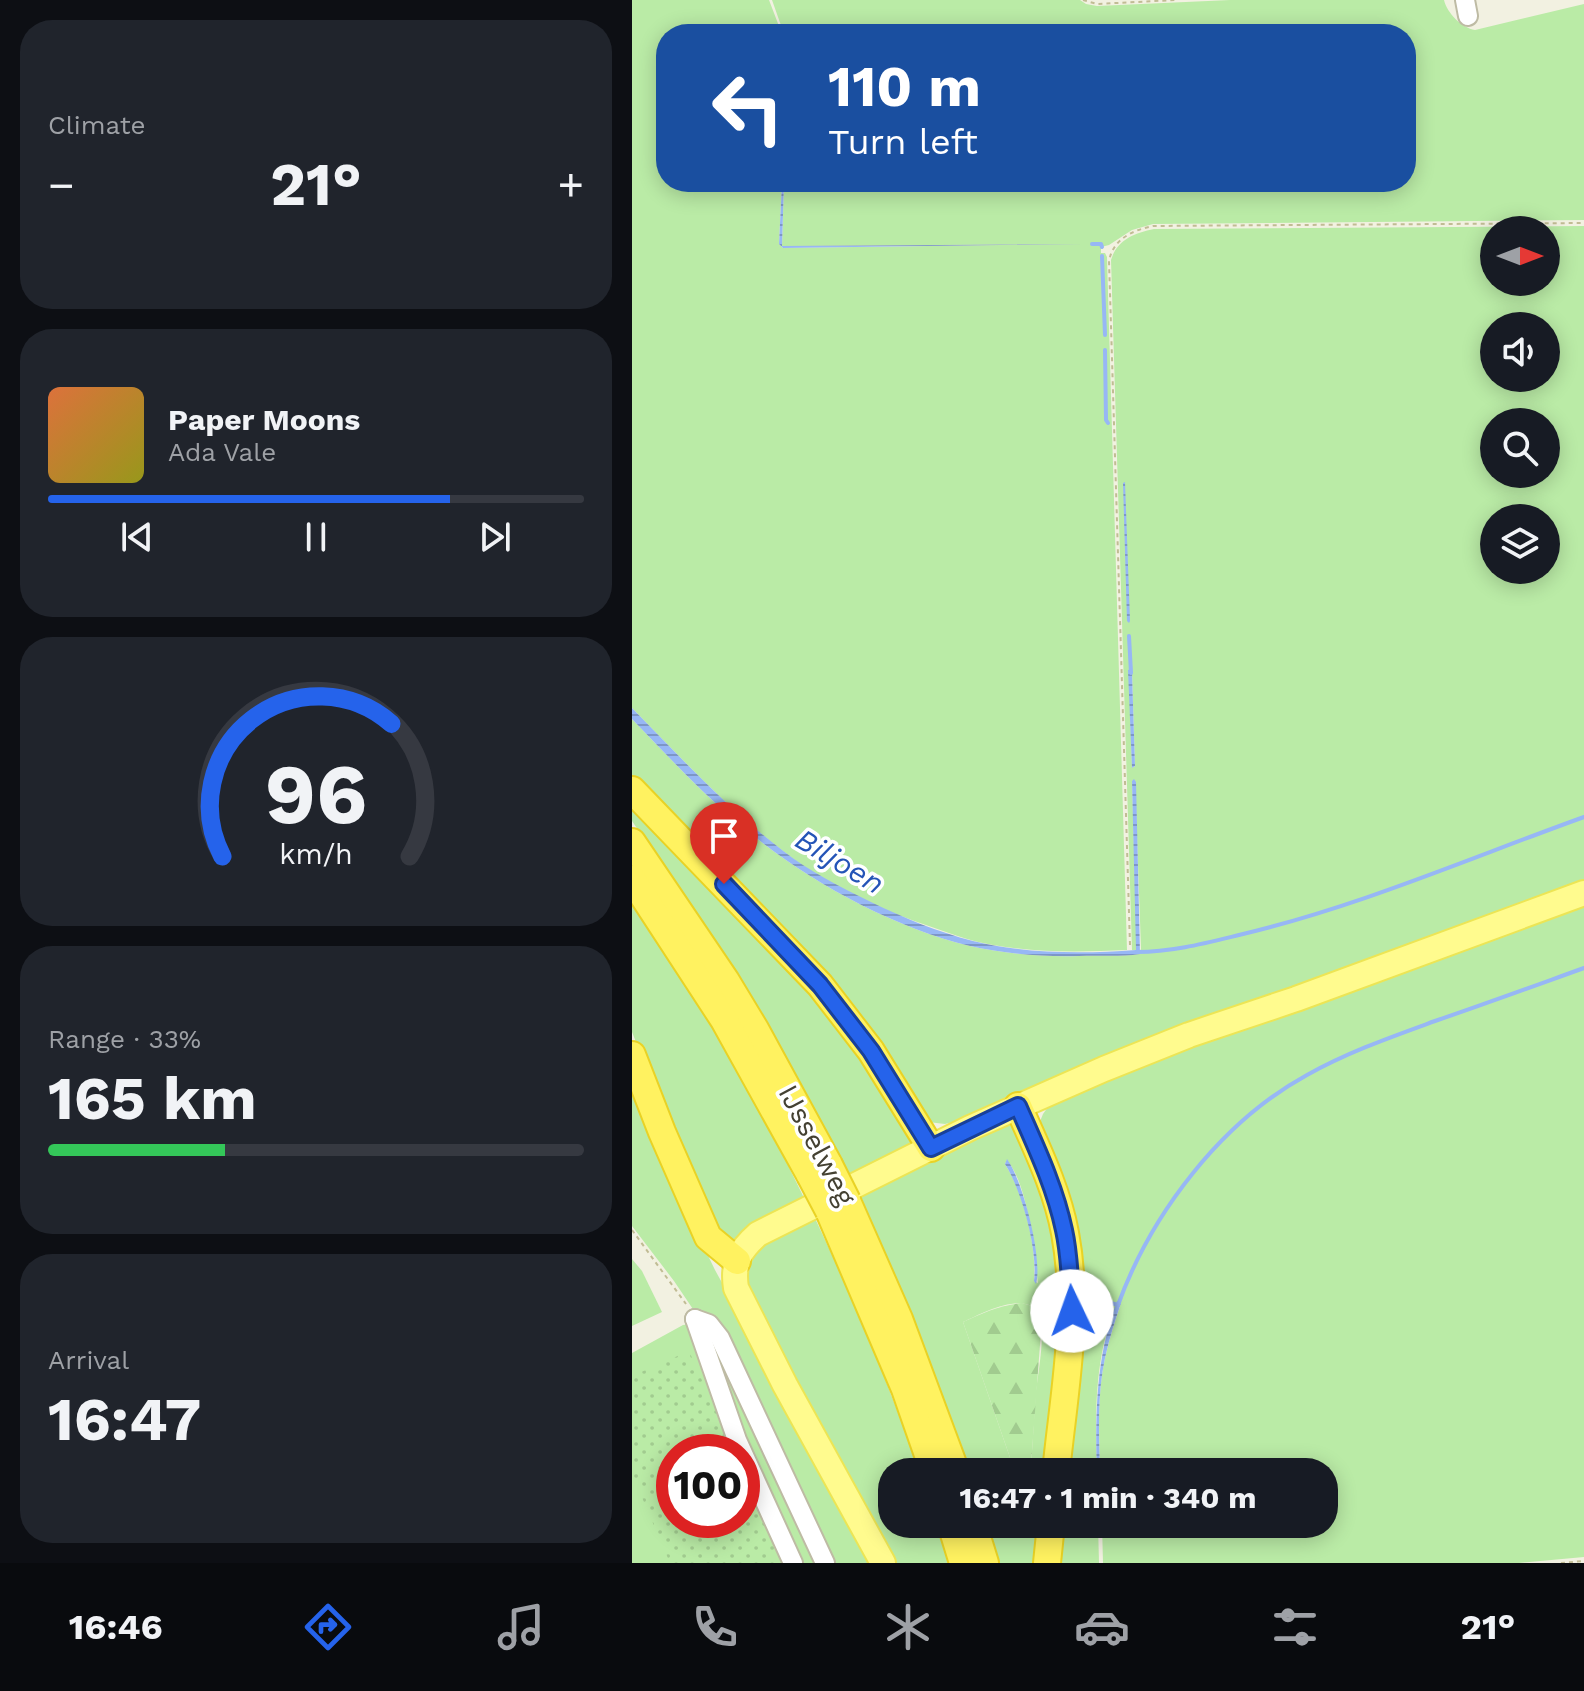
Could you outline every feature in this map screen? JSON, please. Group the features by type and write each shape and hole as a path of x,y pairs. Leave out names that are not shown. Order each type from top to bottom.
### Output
{"highway":[{"path":"632,790 820,985 871,1051 931,1148"},
{"name":"IJsselweg","path":"632,842 726,981 838,1206 899,1319 951,1458"},
{"name":"IJsselweg","path":"632,879 820,1170"},
{"path":"632,1055 708,1237 737,1261"},
{"path":"1018,1106 1058,1205 1069,1258 1071,1336 1058,1458"},
{"name":"IJsselweg","path":"838,1206 929,1458"},
{"path":"955,1538 963,1563"},
{"path":"977,1538 985,1563"},
{"path":"1047,1563 1050,1538"}],"main road":[{"path":"883,1563 785,1385 736,1288 734,1274 744,1246 758,1234 931,1148 1104,1069 1189,1035 1584,893"}],"street":[{"path":"695,1319 737,1440 793,1563"},
{"path":"695,1319 709,1324 720,1338 825,1563"}],"path":[{"path":"1083,0 1097,4 1175,0"},
{"path":"1130,945 1109,261 1112,248 1133,232 1153,226 1584,223"},
{"path":"632,1230 681,1295 695,1319"},
{"path":"1561,1563 1584,1561"}],"green space":[{"path":"632,0 769,0 778,24 656,24 656,192 782,192 779,244 783,248 1083,244 782,246 784,192 1416,192 1416,24 780,24 772,0 1080,0 1097,6 1230,0 1444,0 1456,19 1475,30 1584,4 1584,220 1560,220 1560,216 1480,216 1480,221 1153,224 1132,230 1101,247 1101,253 1107,257 1127,950 1043,951 1010,948 958,936 905,917 868,902 815,874 763,835 632,708"},
{"path":"1560,226 1584,226 1584,884 1303,988 1217,1012 953,1122 928,1122 632,780 632,719 705,794 757,838 813,878 874,911 938,937 997,951 1052,956 1139,954 1135,780 1132,781 1137,950 1132,950 1111,260 1117,247 1127,238 1154,229 1480,227 1480,296 1560,296","holes":["1129,669 1132,672 1135,766 1132,768"]},
{"path":"632,797 816,987 913,1142 910,1150 851,1179 758,1009 632,821"},
{"path":"632,901 696,998 760,1108 805,1200 732,1241 724,1240 696,1192 632,1032"},
{"path":"1584,902 1584,1557 1519,1563 1103,1563 1102,1538 1338,1538 1338,1458 1100,1458 1102,1372 1121,1303 1118,1301 1100,1363 1096,1407 1097,1458 1065,1458 1078,1334 1037,1129 1043,1114 1055,1102 1124,1072"},
{"path":"632,1073 685,1208 715,1270 876,1563 831,1563 759,1407 674,1281 632,1226"},
{"path":"1007,1123 1012,1124 1023,1131 1064,1258 1052,1458 1031,1458 1042,1340 1042,1321 1033,1307 1008,1304 963,1322 1010,1458 965,1458 914,1321 859,1192","holes":["1007,1160 1020,1186 1029,1219 1038,1283 1034,1281 1028,1221 1005,1164"]},
{"path":"813,1214 861,1317 916,1458 878,1458 878,1536 747,1287 753,1259 767,1240"},
{"path":"632,1259 642,1271 662,1312 632,1326"},
{"path":"1022,1303 1032,1306 1042,1318 1032,1458 1010,1458 963,1322"},
{"path":"692,1324 732,1434 656,1434 656,1538 760,1537 787,1563 632,1563 632,1353 683,1325"},
{"path":"706,1330 756,1434 739,1434"},
{"path":"689,1351 726,1434 656,1434 656,1530 632,1474 632,1376"},
{"path":"760,1442 818,1563 800,1563 760,1481"},
{"path":"760,1509 785,1563 670,1563 659,1538 760,1538"},
{"path":"879,1538 942,1538 950,1563 892,1563"},
{"path":"991,1538 1045,1538 1042,1563 999,1563"},
{"path":"1057,1538 1098,1538 1099,1563 1054,1563"}],"water":[{"path":"784,192 782,246 1083,244 783,248 779,244"},
{"path":"1123,483 1130,621 1129,623"},
{"path":"1131,669 1135,766 1132,768 1128,670"},
{"path":"632,708 723,800 803,865 859,896 921,924 973,941 1034,951 1136,950 1134,779 1140,954 1052,956 997,951 938,937 874,911 784,859 731,817 632,719"},
{"path":"1007,1159 1019,1184 1030,1220 1037,1257 1036,1284 1034,1253 1027,1221 1005,1164"},
{"path":"1117,1301 1121,1303 1102,1372 1100,1458 1097,1458 1098,1385"}],"waterway":[{"path":"1092,244 1101,244 1102,247"},
{"path":"1102,256 1105,335"},
{"path":"1105,350 1108,423"},
{"path":"1129,636 1131,673"},
{"path":"1137,952 1201,944 1327,911 1584,817"},
{"path":"1118,1305 1149,1237 1193,1174 1218,1144 1276,1095 1322,1067 1370,1045 1584,968"},
{"path":"1086,1296 1118,1305"}],"route":[{"path":"724,884 820,985 871,1051 931,1148 1018,1106 1058,1205 1069,1258 1072,1311"}],"water label":[{"name":"Biljoen","path":"840,861"}]}
